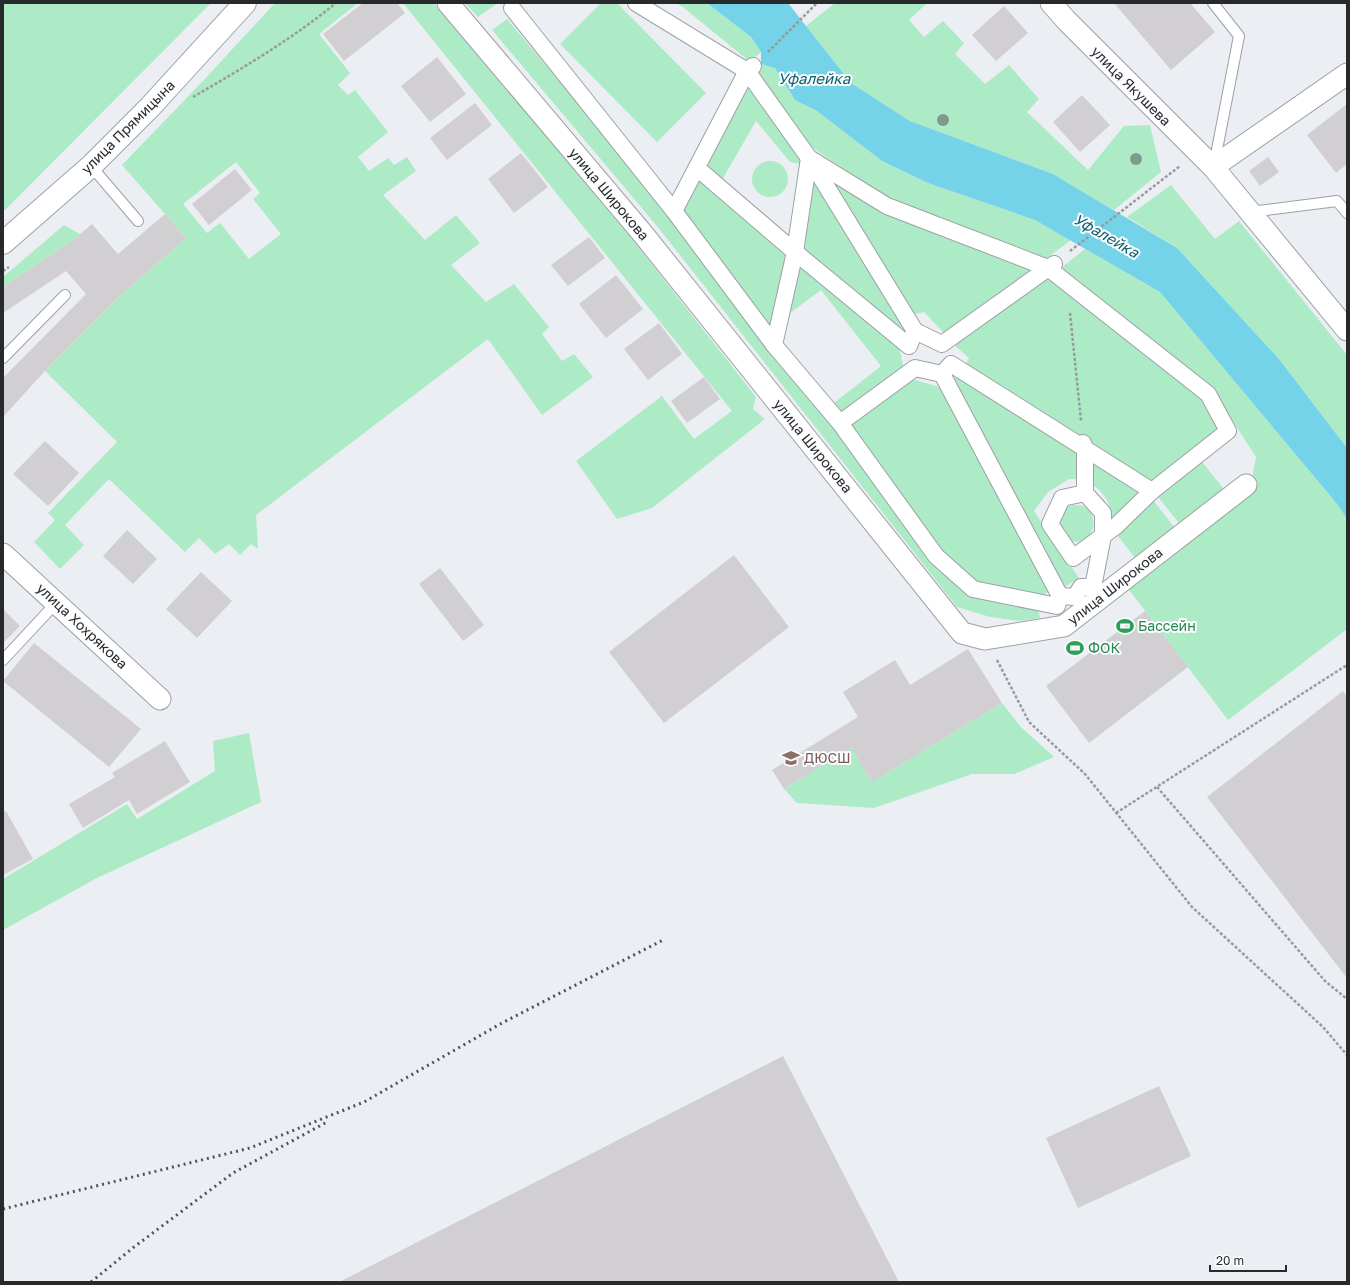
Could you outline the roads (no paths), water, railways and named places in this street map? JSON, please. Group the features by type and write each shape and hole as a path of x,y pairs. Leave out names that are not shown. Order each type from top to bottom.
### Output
{"street":[{"name":"улица Прямицына","path":"3,243 91,166 150,107 245,3"},
{"name":"улица Широкова","path":"448,3 643,234 962,633 986,639 1064,626 1246,485"},
{"path":"636,3 750,69 809,158 912,339 915,368"},
{"name":"улица Якушева","path":"1051,3 1066,20 1213,167 1347,330"},
{"path":"513,8 674,211 774,345 840,423 936,556 973,589 1057,606 1060,596 946,369 942,344"},
{"path":"674,211 750,69"},
{"path":"1213,167 1347,74"},
{"path":"774,345 795,252 809,158"},
{"path":"809,158 887,206 1056,262 1067,287 1208,394 1228,431 1152,491 1116,526 1074,558 1050,524 1062,498 1085,493"},
{"path":"697,168 795,252 912,339 942,344 1056,262"},
{"path":"840,423 915,368 946,369 1084,444 1152,491"},
{"path":"1060,596 1075,597 1081,587 1093,586 1103,536 1102,513 1085,493 1084,444"},
{"name":"улица Хохрякова","path":"3,554 160,699"}],"lane":[{"path":"1213,3 1240,36 1213,167"},
{"path":"91,166 138,220"},
{"path":"1250,212 1337,201 1347,213"},
{"path":"3,358 65,294"},
{"path":"3,660 56,603"}],"water":[{"name":"Уфалейка","path":"707,3 788,3 851,83 910,121 1053,174 1177,248 1279,359 1347,448 1347,519 1338,505 1160,292 1035,220 928,183 882,161 817,111 795,100 775,68 761,64 761,52 751,37"}],"railway":[{"path":"3,1209 250,1148 364,1102 502,1023 665,939"},
{"path":"91,1282 134,1247 233,1173 327,1122"}],"place":[{"name":"Бассейн","path":"1125,626"},
{"name":"ФОК","path":"1075,648"},
{"name":"ДЮСШ","path":"791,758"}]}
